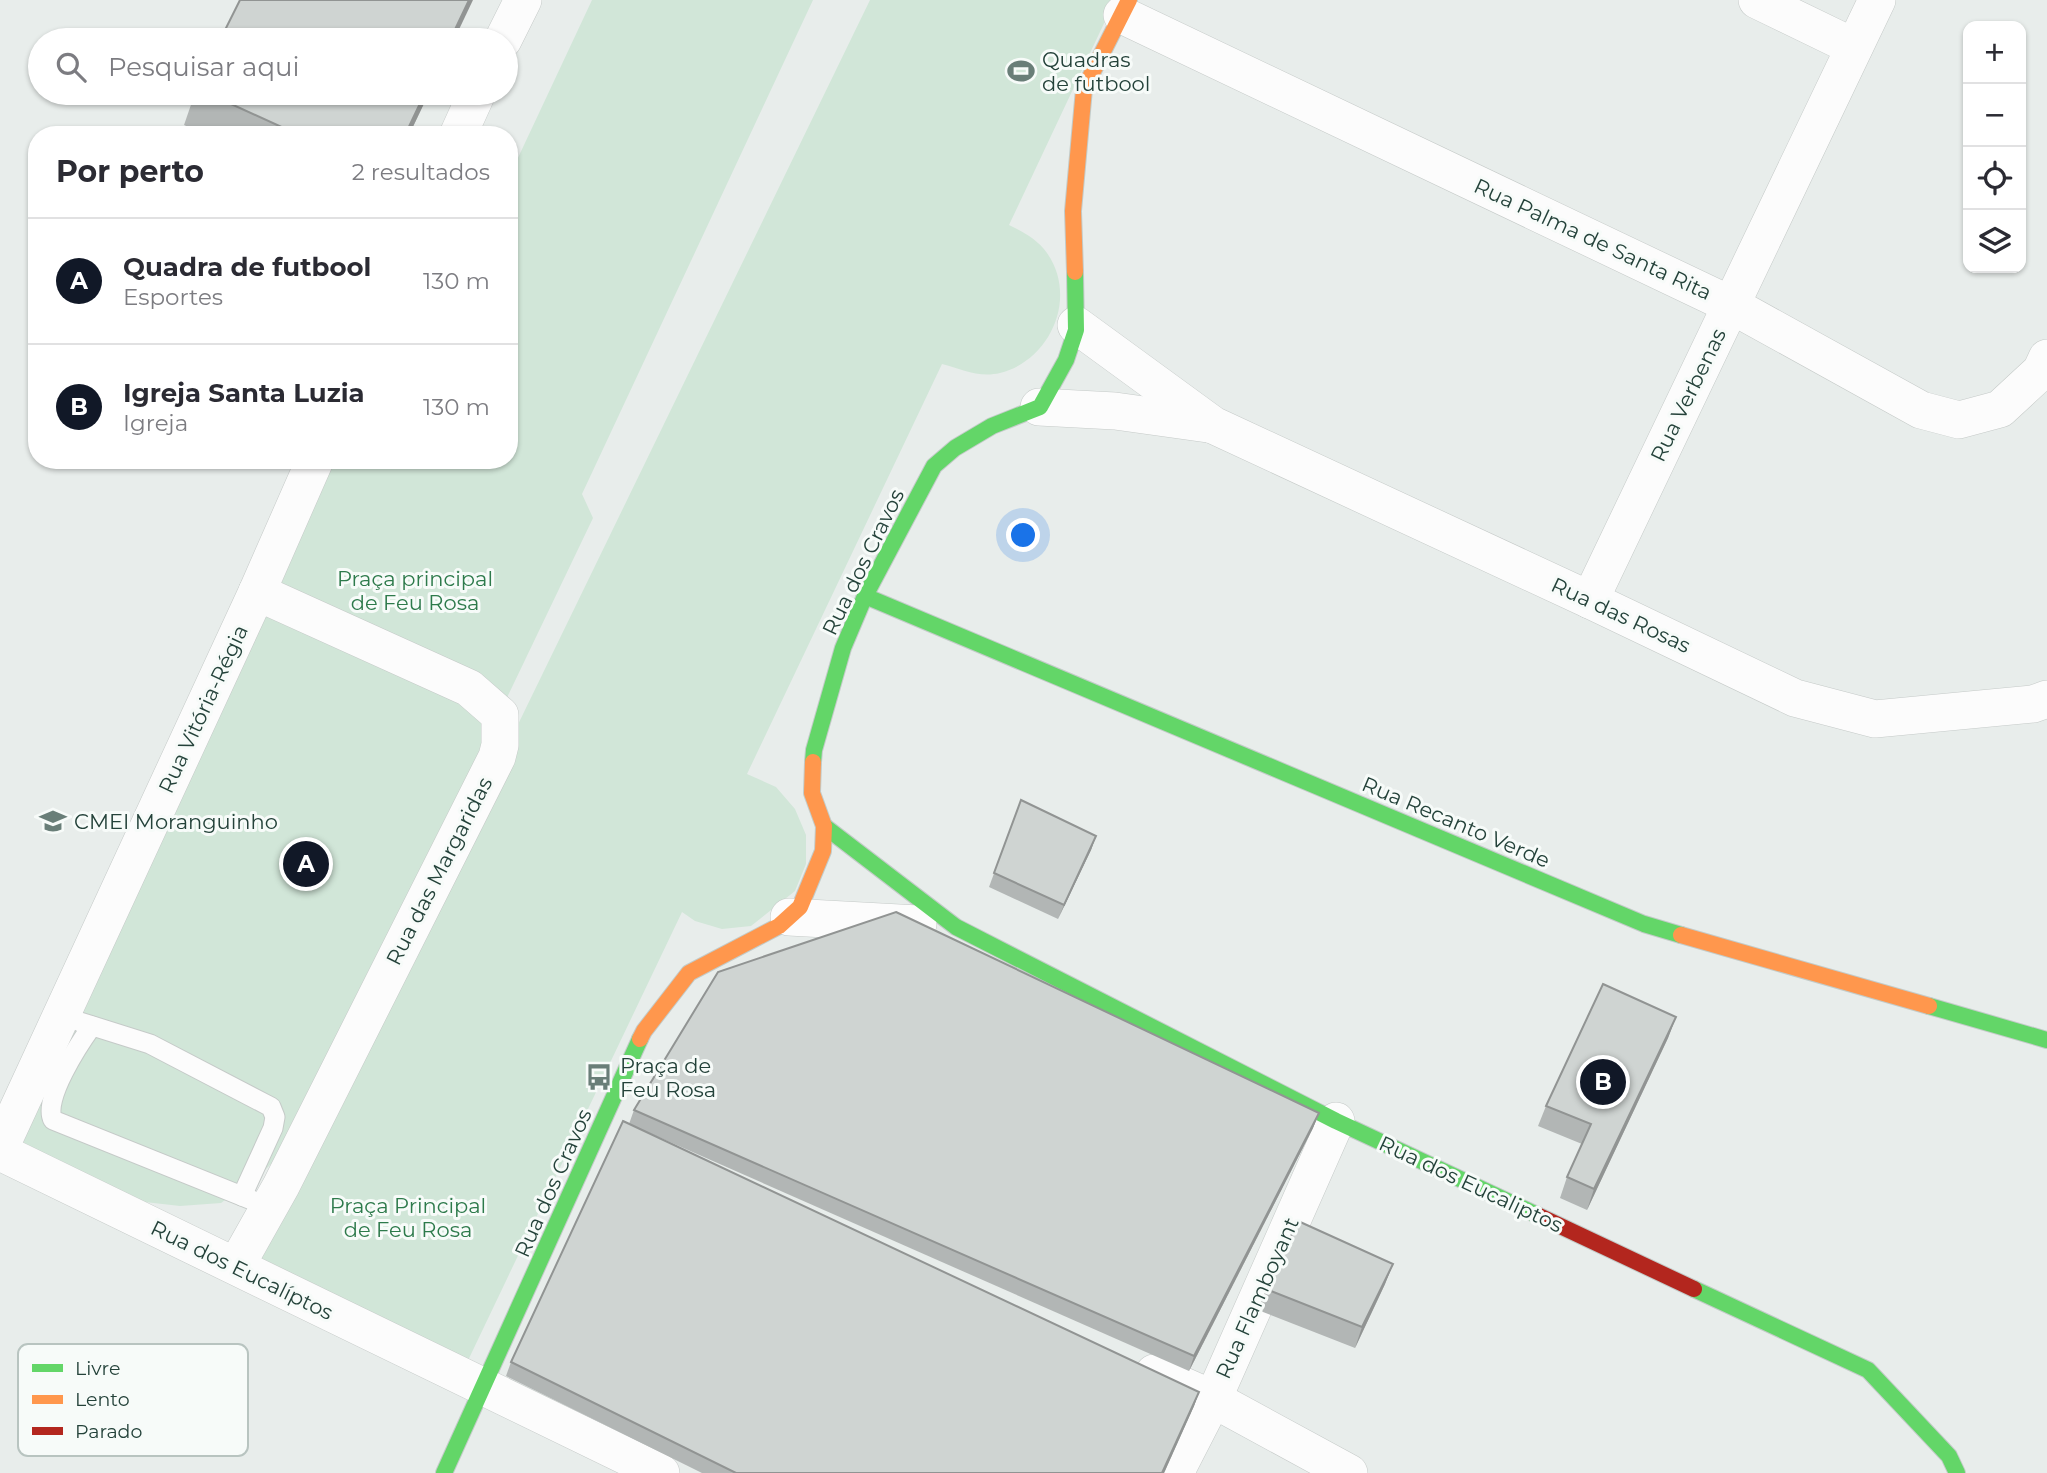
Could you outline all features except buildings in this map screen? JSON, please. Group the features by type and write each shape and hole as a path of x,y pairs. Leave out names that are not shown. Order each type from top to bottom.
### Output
{"street":[{"path":"509,28 523,0"},
{"path":"1758,0 1854,47"},
{"name":"Rua Verbenas","path":"1590,600 1877,0"},
{"path":"1039,407 1066,360 1076,325 1073,211 1084,89 1125,8"},
{"name":"Rua Palma de Santa Rita","path":"1125,8 1731,305 1922,410 1959,420 2000,408 2041,372 2047,358"},
{"path":"462,126 472,105"},
{"name":"Rua das Rosas","path":"1076,325 1213,425 1795,698 1875,719 2033,704 2047,699"},
{"name":"Rua das Rosas","path":"1039,407 1115,411 1213,425"},
{"name":"Rua dos Cravos","path":"444,1473 484,1387 614,1134 644,1031 689,973 779,926 800,907 823,851 824,826 812,793 814,750 843,648 865,596 933,466 954,448 992,426 1039,407"},
{"name":"Rua Vitória-Régia","path":"0,1150 76,1020 311,469"},
{"name":"Rua das Margaridas","path":"236,1266 256,1201 497,757 500,745 500,715 469,688 257,592"},
{"name":"Rua Recanto Verde","path":"865,596 1644,924 2047,1040"},
{"name":"Rua dos Eucaliptos","path":"824,826 956,927 1336,1121 1868,1370 1949,1456 1957,1473"},
{"name":"Rua dos Eucaliptos","path":"789,917 956,927"},
{"name":"Rua Flamboyant","path":"1175,1473 1213,1399 1336,1121"},
{"name":"Rua dos Eucalíptos","path":"0,1150 661,1473"},
{"path":"1124,1359 1213,1399 1349,1473"}],"lane":[{"path":"76,1020 150,1044 271,1107 275,1117 256,1201 52,1120 50,1108 67,1066 76,1020"}],"green space":[{"name":"Praça principal de Feu Rosa","path":"592,0 813,0 582,494 593,518 295,1140 263,1172 221,1203 180,1206 145,1202 15,1141 330,469 518,469 518,158"},
{"name":"Praça Principal de Feu Rosa","path":"870,0 1115,0 1009,225 1039,244 1056,270 1060,288 1054,325 1033,355 1018,366 1000,373 977,374 942,364 747,774 776,787 795,809 806,835 806,864 795,891 751,926 722,929 695,921 682,912 462,1373 251,1274"}],"traffic: fast":[{"path":"813,762 843,648 865,596 934,466 955,448 992,426 1040,407 1066,360 1076,330 1075,272"},
{"path":"865,596 1644,924 1681,935"},
{"path":"824,826 956,927 1336,1121 1537,1215"},
{"path":"1929,1006 2047,1040"},
{"path":"444,1473 640,1039"},
{"path":"1694,1289 1868,1370 1949,1456 1957,1473"}],"traffic: slow":[{"path":"1075,272 1073,211 1084,89 1129,0"},
{"path":"640,1039 689,973 779,926 800,907 823,851 824,826 812,793 813,762"},
{"path":"1681,935 1929,1006"}],"traffic: jam":[{"path":"1537,1215 1694,1289"}],"place":[{"name":"Quadras de futbool","path":"1021,71"},
{"name":"CMEI Moranguinho","path":"53,821"},
{"name":"Quadra de futbool","path":"306,864"},
{"name":"Praça de Feu Rosa","path":"599,1077"},
{"name":"Igreja Santa Luzia","path":"1603,1082"}]}
